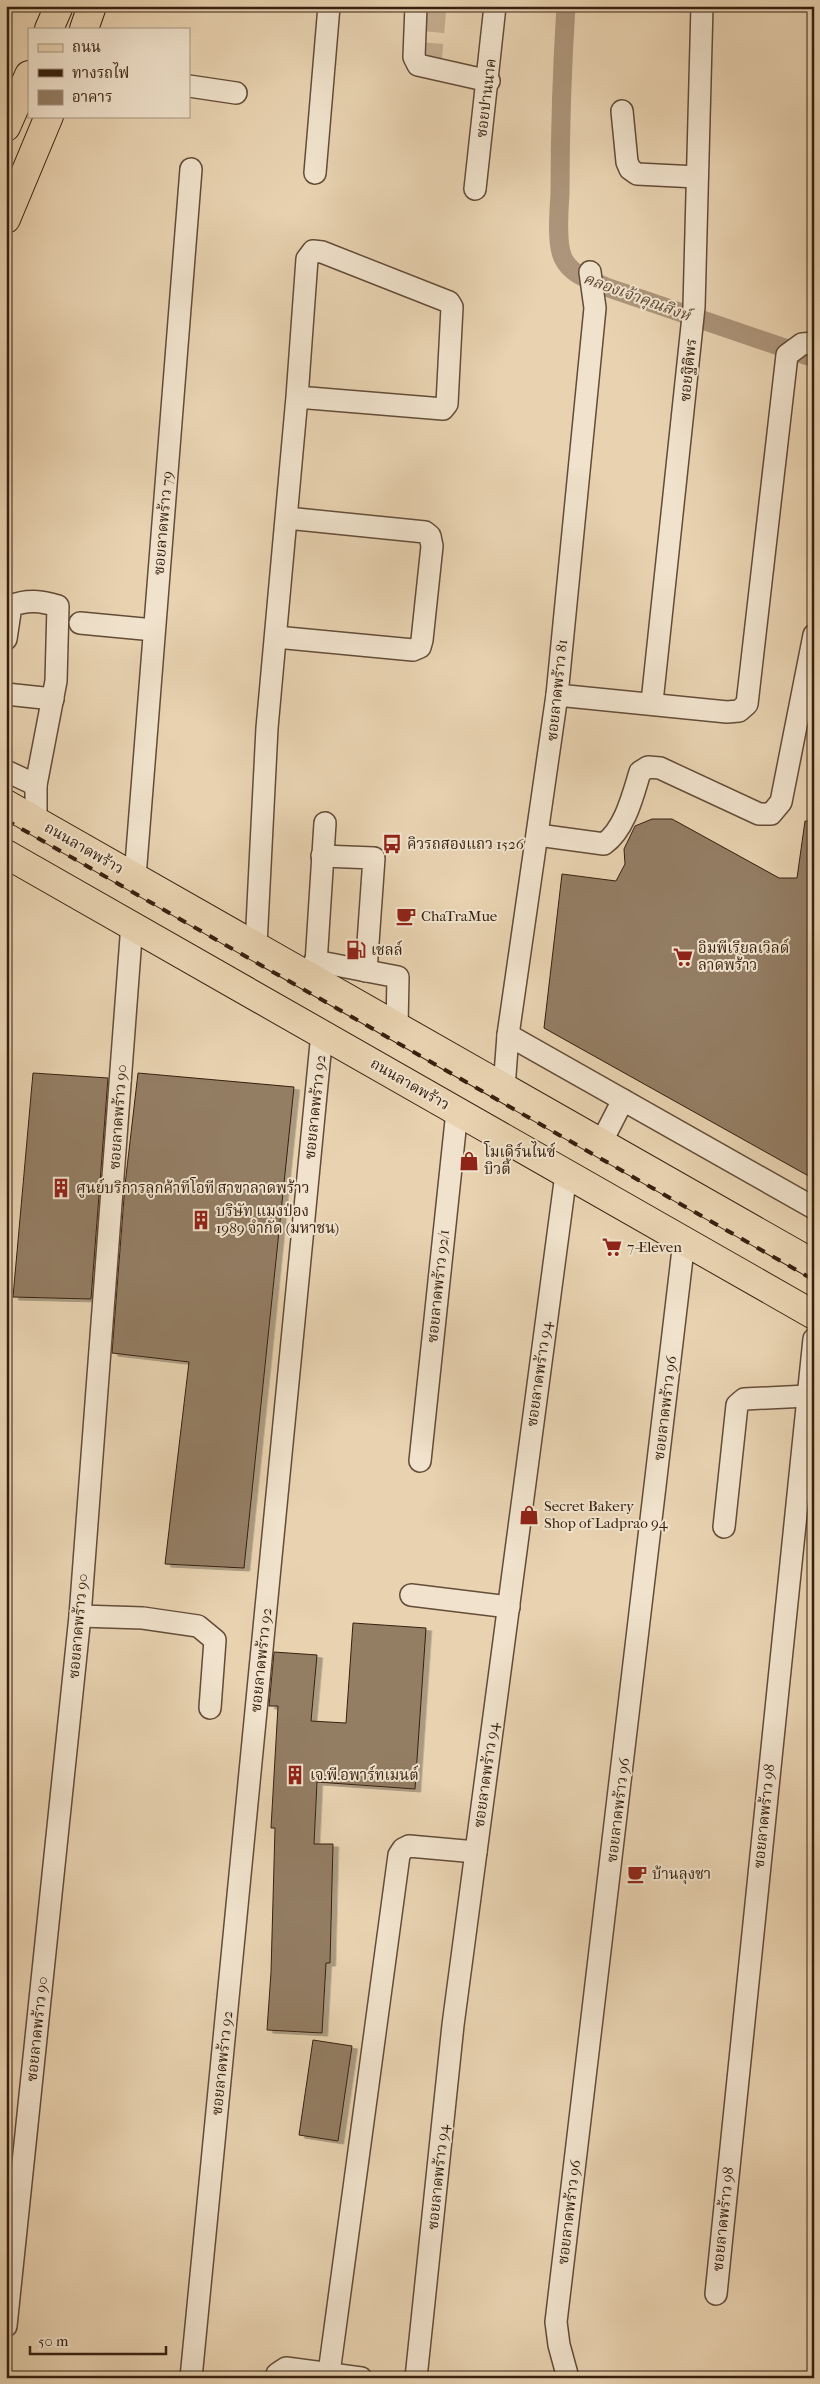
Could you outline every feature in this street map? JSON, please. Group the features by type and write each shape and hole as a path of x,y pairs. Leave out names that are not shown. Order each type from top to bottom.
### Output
{"main road":[{"path":"49,28 59,6"},
{"path":"84,28 92,6"},
{"path":"6,127 28,78"},
{"path":"6,219 48,118"},
{"name":"ถนนลาดพร้าว","path":"6,804 256,945 315,970 397,1027 814,1264"},
{"name":"ถนนลาดพร้าว","path":"6,854 132,924 814,1315"}],"street":[{"path":"315,173 329,6"},
{"path":"416,6 414,57 418,64 488,81"},
{"name":"ซอยปานนาค","path":"475,189 495,6"},
{"name":"ซอยฐิติพร","path":"652,702 694,315 702,6"},
{"path":"190,86 236,93"},
{"path":"622,111 627,162 630,169 638,174 697,177"},
{"name":"ซอยลาดพร้าว 79","path":"135,877 191,169"},
{"path":"256,945 267,728 287,518 308,259 313,251 322,252 449,302 452,306 453,316 447,404 443,408 297,397"},
{"name":"ซอยลาดพร้าว 81","path":"504,1088 508,1035 557,695 586,418 595,308 591,281"},
{"path":"557,695 652,702 727,712 739,711 747,704 801,347"},
{"path":"276,637 413,650 420,647 432,546 430,536 425,532 287,518"},
{"path":"6,638 11,606 22,601 47,602 58,606 56,681 36,786 36,820"},
{"path":"80,622 154,630"},
{"path":"538,835 604,844 614,834 629,807 640,772 648,767 660,768 759,814 771,814 780,802 814,635"},
{"path":"6,694 53,700"},
{"path":"6,771 36,786"},
{"path":"325,823 315,970 366,971 398,977 397,1027"},
{"path":"322,856 374,858 366,971"},
{"name":"ซอยลาดพร้าว 90","path":"6,2326 80,1616 132,924"},
{"name":"ซอยลาดพร้าว 92","path":"191,2378 322,1033"},
{"path":"508,1035 814,1208"},
{"path":"601,1143 623,1100"},
{"name":"ซอยลาดพร้าว 92/1","path":"420,1461 457,1111"},
{"name":"ซอยลาดพร้าว 94","path":"416,2378 452,2035 566,1174"},
{"name":"ซอยลาดพร้าว 96","path":"568,2378 559,2345 556,2322 684,1241"},
{"name":"ซอยลาดพร้าว 98","path":"716,2294 814,1339"},
{"path":"724,1527 734,1411 737,1405 744,1399 807,1396"},
{"path":"411,1595 509,1607"},
{"path":"80,1616 143,1618 198,1626 215,1640 210,1708"},
{"path":"329,2373 399,1855 403,1849 410,1846 476,1852"},
{"path":"276,2378 277,2374 286,2368 361,2378"}],"building":[{"name":"อิมพีเรียลเวิลด์ ลาดพร้าว","path":"652,819 672,819 779,878 797,878 805,821 814,822 814,1179 544,1028 562,874 616,881 625,864 624,849 635,826"},
{"name":"ศูนย์บริการลูกค้าทีโอที สาขาลาดพร้าว","path":"33,1073 108,1078 91,1299 13,1297"},
{"name":"บริษัท แมงป่อง 1989 จำกัด (มหาชน)","path":"138,1073 294,1087 244,1568 165,1564 189,1362 112,1353 125,1185"},
{"path":"353,1623 426,1628 415,1789 317,1782 314,1844 333,1844 330,1963 326,1963 322,2033 267,2030 271,1972 275,1828 271,1828 278,1706 269,1706 274,1652 317,1655 311,1721 346,1723"},
{"path":"313,2040 352,2046 338,2141 299,2135"}],"waterway":[{"name":"คลองเจ้าคุณสิงห์","path":"566,6 558,227 559,244 566,264 576,273 606,287 814,358"}],"tunnel":[{"path":"431,64 436,6"}],"railway":[{"path":"6,820 814,1280"}],"place":[{"name":"คิวรถสองแถว 1526","path":"392,844"},
{"name":"ChaTraMue","path":"406,916"},
{"name":"เชลล์","path":"356,950"},
{"name":"อิมพีเรียลเวิลด์ ลาดพร้าว","path":"683,957"},
{"name":"โมเดิร์นไนซ์ บิวตี้","path":"469,1161"},
{"name":"ศูนย์บริการลูกค้าทีโอที สาขาลาดพร้าว","path":"61,1188"},
{"name":"บริษัท แมงป่อง 1989 จำกัด (มหาชน)","path":"201,1220"},
{"name":"7-Eleven","path":"612,1247"},
{"name":"Secret Bakery Shop of Ladprao 94","path":"529,1515"},
{"name":"เจ.พี.อพาร์ทเมนต์","path":"295,1775"},
{"name":"บ้านลุงชา","path":"637,1874"}]}
